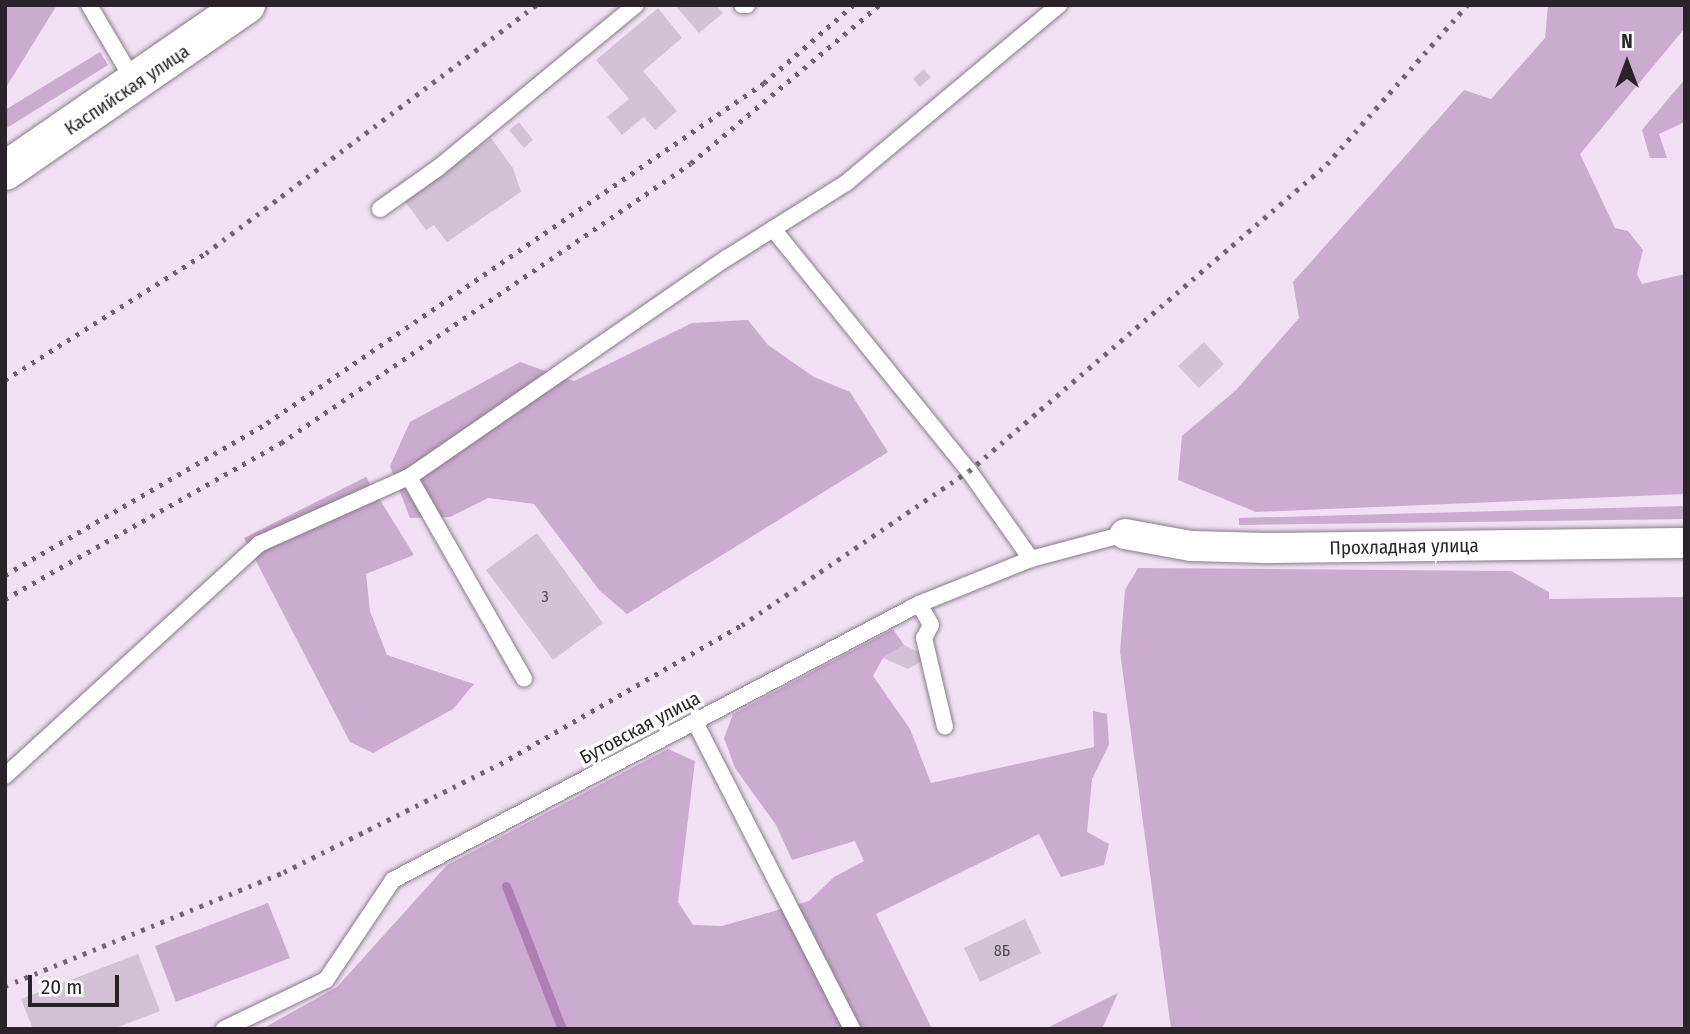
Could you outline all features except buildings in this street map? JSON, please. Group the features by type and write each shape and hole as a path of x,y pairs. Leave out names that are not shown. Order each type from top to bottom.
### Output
{"main road":[{"name":"Каспийская улица","path":"5,171 136,85 246,5"}],"street":[{"name":"Прохладная улица","path":"1125,534 1191,546 1266,548 1685,543"}],"lane":[{"path":"89,5 136,85"},
{"path":"380,209 438,168 636,5"},
{"path":"5,776 259,544 409,477 906,136 1059,5"},
{"path":"773,229 970,471 1031,559"},
{"path":"409,477 524,679"},
{"name":"Бутовская улица","path":"224,1029 326,980 393,880 919,604 1031,559 1125,534"},
{"path":"919,604 931,625 924,638 945,727"},
{"path":"695,722 852,1029"}],"shaded area":[{"path":"5,5 57,5 5,89"},
{"path":"1548,5 1685,5 1685,28 1580,154 1615,228 1628,231 1643,250 1637,274 1642,284 1685,274 1685,494 1256,512 1178,480 1182,436 1236,390 1299,318 1293,282 1464,90 1491,99 1545,38"},
{"path":"100,52 108,65 5,129 5,110"},
{"path":"1685,79 1685,122 1659,134 1667,158 1650,158 1642,130"},
{"path":"748,320 768,345 814,377 850,392 888,452 627,614 600,591 534,504 488,498 450,517 410,518 390,466 410,422 520,362 574,381 692,323"},
{"path":"366,477 414,555 366,574 370,611 387,655 474,684 453,709 373,753 350,742 244,538"},
{"path":"1685,506 1685,519 1239,525 1239,518"},
{"path":"1138,568 1511,571 1549,592 1549,599 1685,597 1685,1029 1171,1029 1120,652 1125,590"},
{"path":"893,629 904,645 883,658 873,676 910,729 931,783 1094,747 1093,711 1107,714 1109,745 1092,779 1087,832 1109,844 1104,865 1061,877 1039,834 876,914 932,1029 262,1029 337,987 447,865 668,749 695,761 678,902 693,925 722,926 809,901 834,877 864,861 855,841 792,860 776,825 735,768 724,738 733,714"},
{"path":"268,903 290,958 176,1002 155,946"},
{"path":"1118,993 1102,1029 1045,1029"}],"waterway":[{"path":"506,886 562,1029"}],"railway":[{"path":"5,380 206,253 536,5"},
{"path":"5,575 267,423 764,83 853,5"},
{"path":"5,599 281,443 691,163 879,5"},
{"path":"5,986 284,872 500,764 742,625 969,471 1327,164 1467,5"}]}
